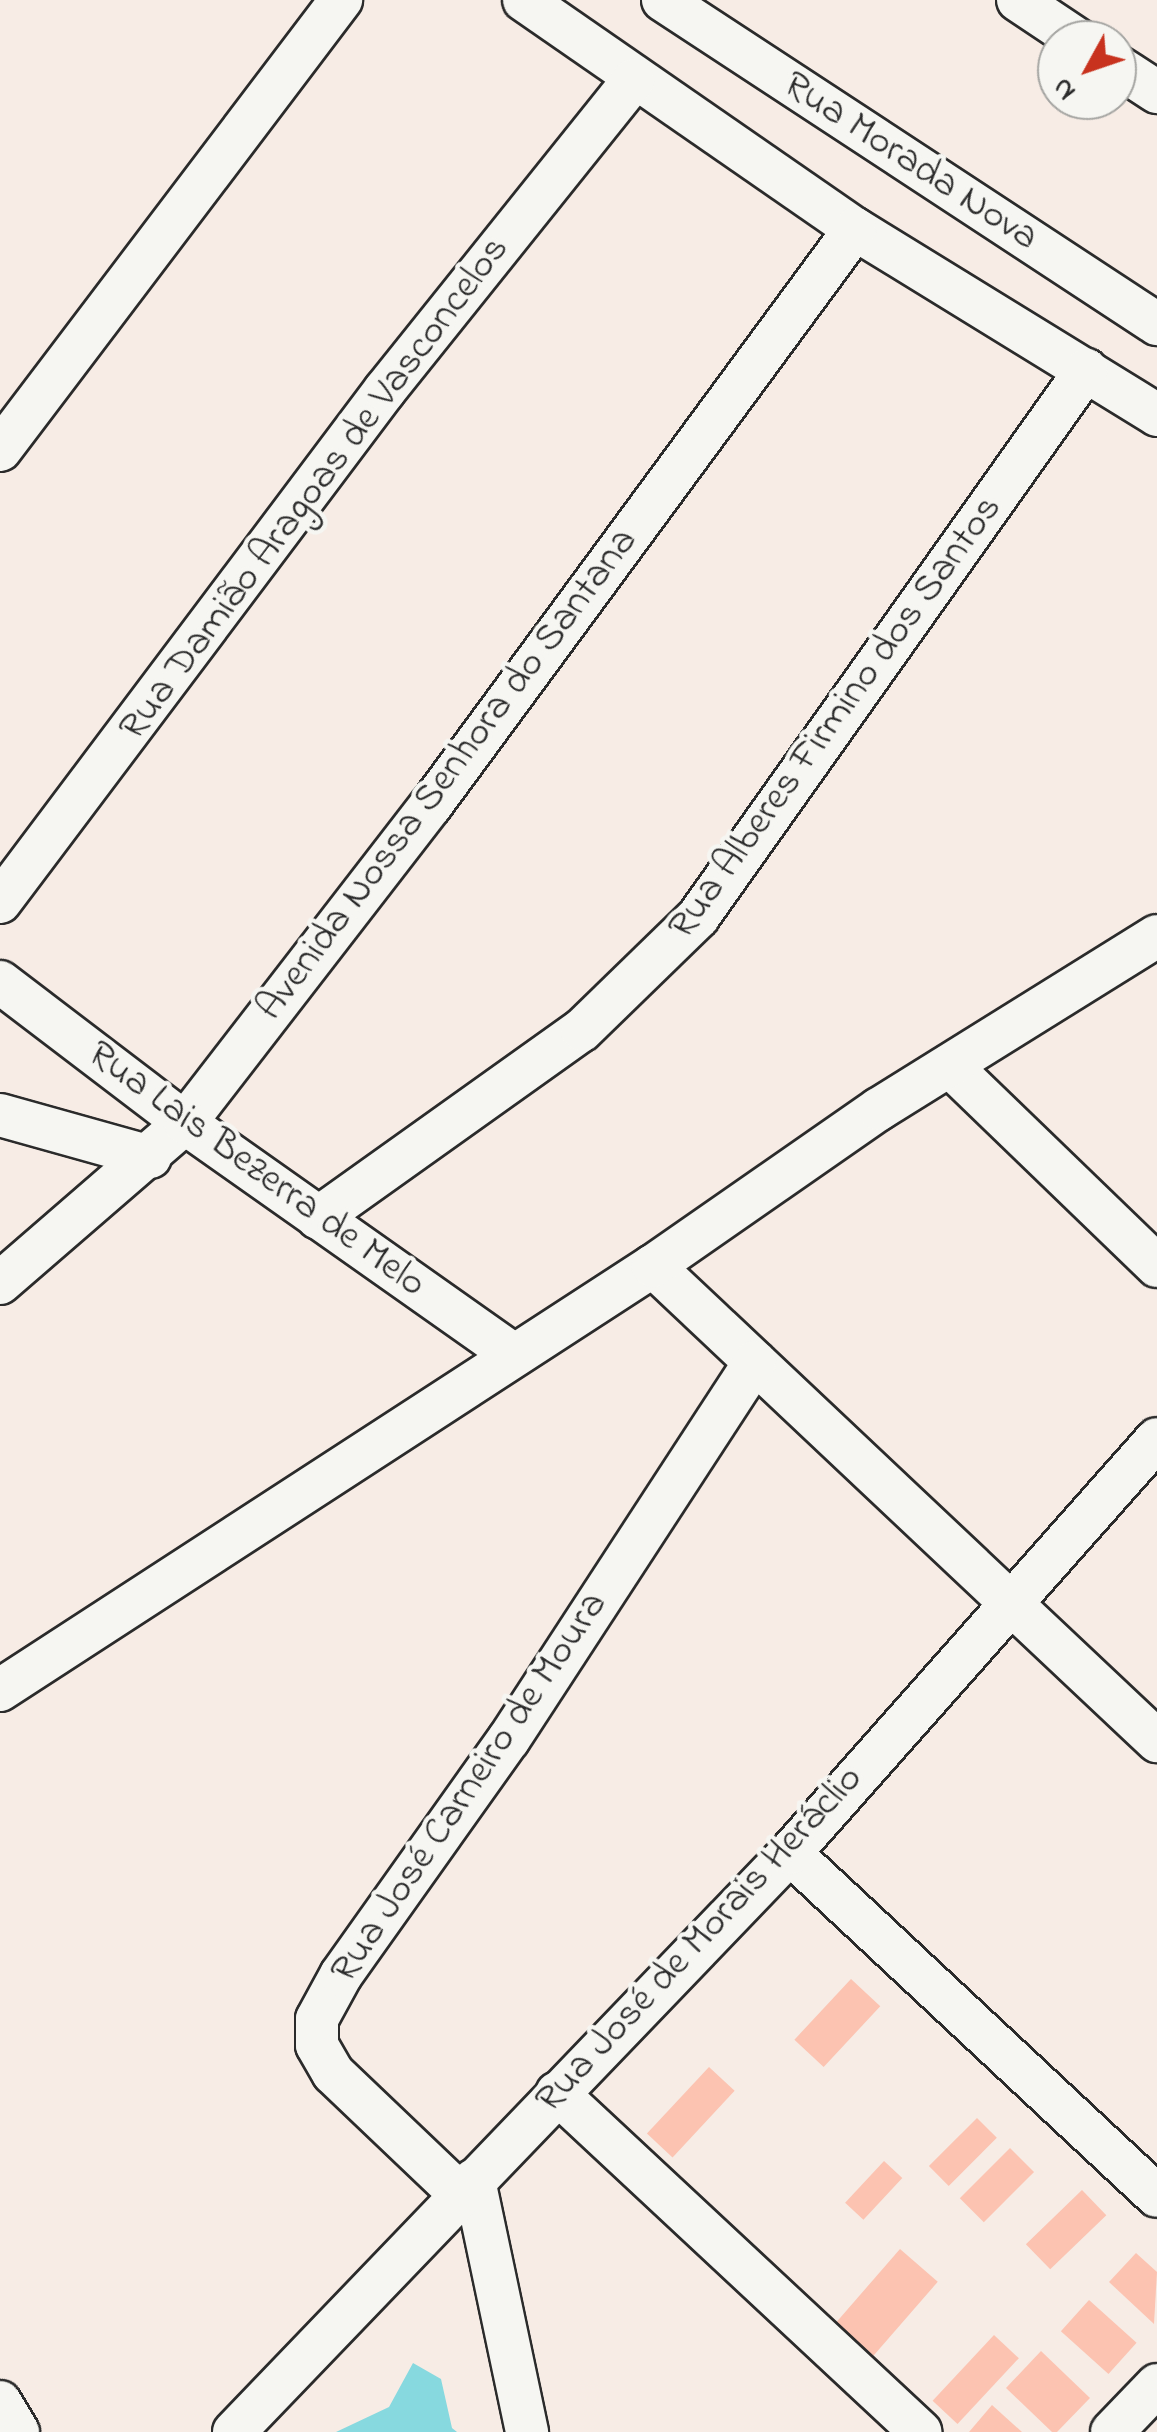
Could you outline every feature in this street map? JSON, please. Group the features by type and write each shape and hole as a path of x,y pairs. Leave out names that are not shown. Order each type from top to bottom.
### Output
{"street":[{"path":"0,450 341,0"},
{"path":"524,0 634,80 855,229 1157,415"},
{"name":"Rua Morada Nova","path":"662,0 1157,324"},
{"path":"1018,0 1048,20"},
{"name":"Rua Damião Aragoas de Vasconcelos","path":"0,902 385,390 634,80"},
{"name":"Avenida Nossa Senhora do Santana","path":"0,1283 150,1158 185,1123 431,805 855,229"},
{"name":"Rua Alberes Firmino dos Santos","path":"318,1218 582,1030 698,917 1086,370"},
{"path":"0,1690 654,1266 814,1152 1157,936"},
{"name":"Rua Lais Bezerra de Melo","path":"0,982 185,1123 514,1355"},
{"path":"950,1066 1157,1266"},
{"path":"0,1114 150,1158"},
{"path":"654,1266 1157,1741"},
{"name":"Rua José Carneiro de Moura","path":"467,2187 334,2073 317,2045 317,2019 341,1975 510,1739 755,1362"},
{"name":"Rua José de Morais Heráclio","path":"234,2432 790,1853 1008,1602 1157,1440"},
{"path":"790,1853 1157,2196"},
{"path":"557,2093 921,2432"},
{"path":"467,2187 526,2432"},
{"path":"1112,2432 1157,2385"},
{"path":"0,2402 18,2432"}],"water":[{"path":"413,2363 441,2379 452,2428 457,2432 336,2432 389,2407"}],"building":[{"path":"851,1979 880,2006 824,2067 794,2040"},
{"path":"709,2067 735,2091 673,2157 647,2134"},
{"path":"977,2118 997,2138 949,2186 929,2166"},
{"path":"1010,2148 1034,2172 984,2222 960,2198"},
{"path":"884,2161 902,2178 863,2220 845,2203"},
{"path":"1082,2190 1106,2215 1050,2269 1026,2244"},
{"path":"900,2249 938,2282 870,2360 832,2327"},
{"path":"1136,2253 1157,2272 1154,2324 1109,2282"},
{"path":"1089,2300 1137,2343 1108,2374 1061,2331"},
{"path":"994,2335 1019,2358 957,2424 933,2401"},
{"path":"1041,2351 1090,2398 1057,2432 1052,2432 1006,2388"},
{"path":"992,2405 1022,2432 969,2432"}]}
